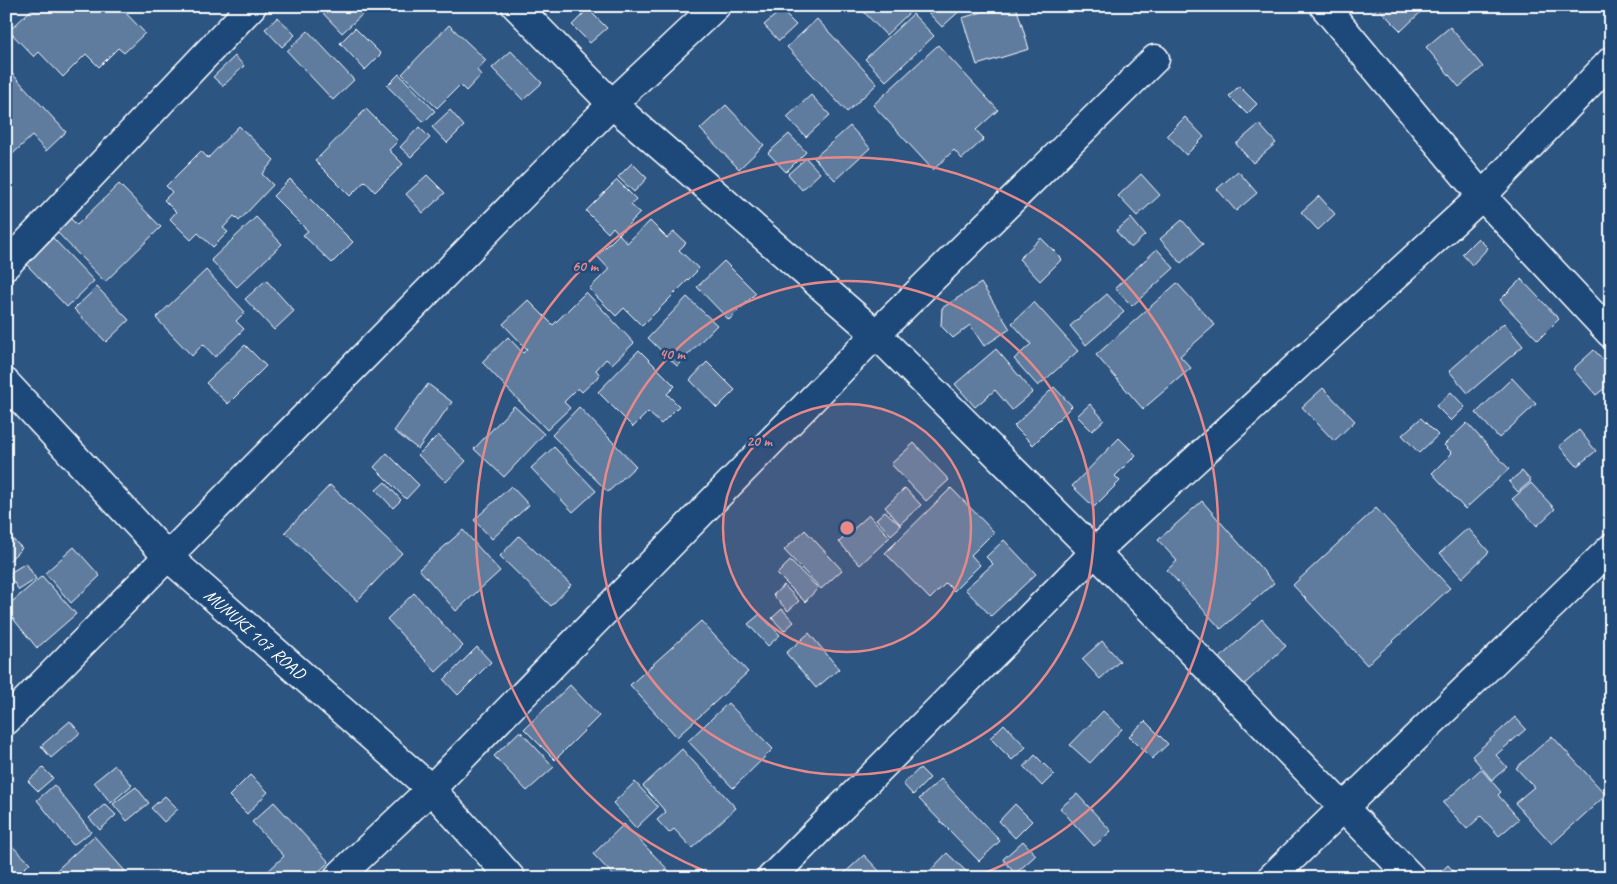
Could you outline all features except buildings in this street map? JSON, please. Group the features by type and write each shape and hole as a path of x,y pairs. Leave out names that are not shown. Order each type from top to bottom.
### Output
{"street":[{"path":"6,265 252,6"},
{"path":"516,6 612,104 876,334 1096,552 1412,878"},
{"path":"6,721 612,104 716,6"},
{"path":"1324,6 1482,196 1611,334"},
{"path":"337,878 431,789 876,334 1155,59"},
{"path":"771,878 1096,552 1482,196 1611,61"},
{"name":"MUNUKI 107 ROAD","path":"6,383 167,556 431,789 511,878"},
{"path":"1271,878 1611,548"}]}
